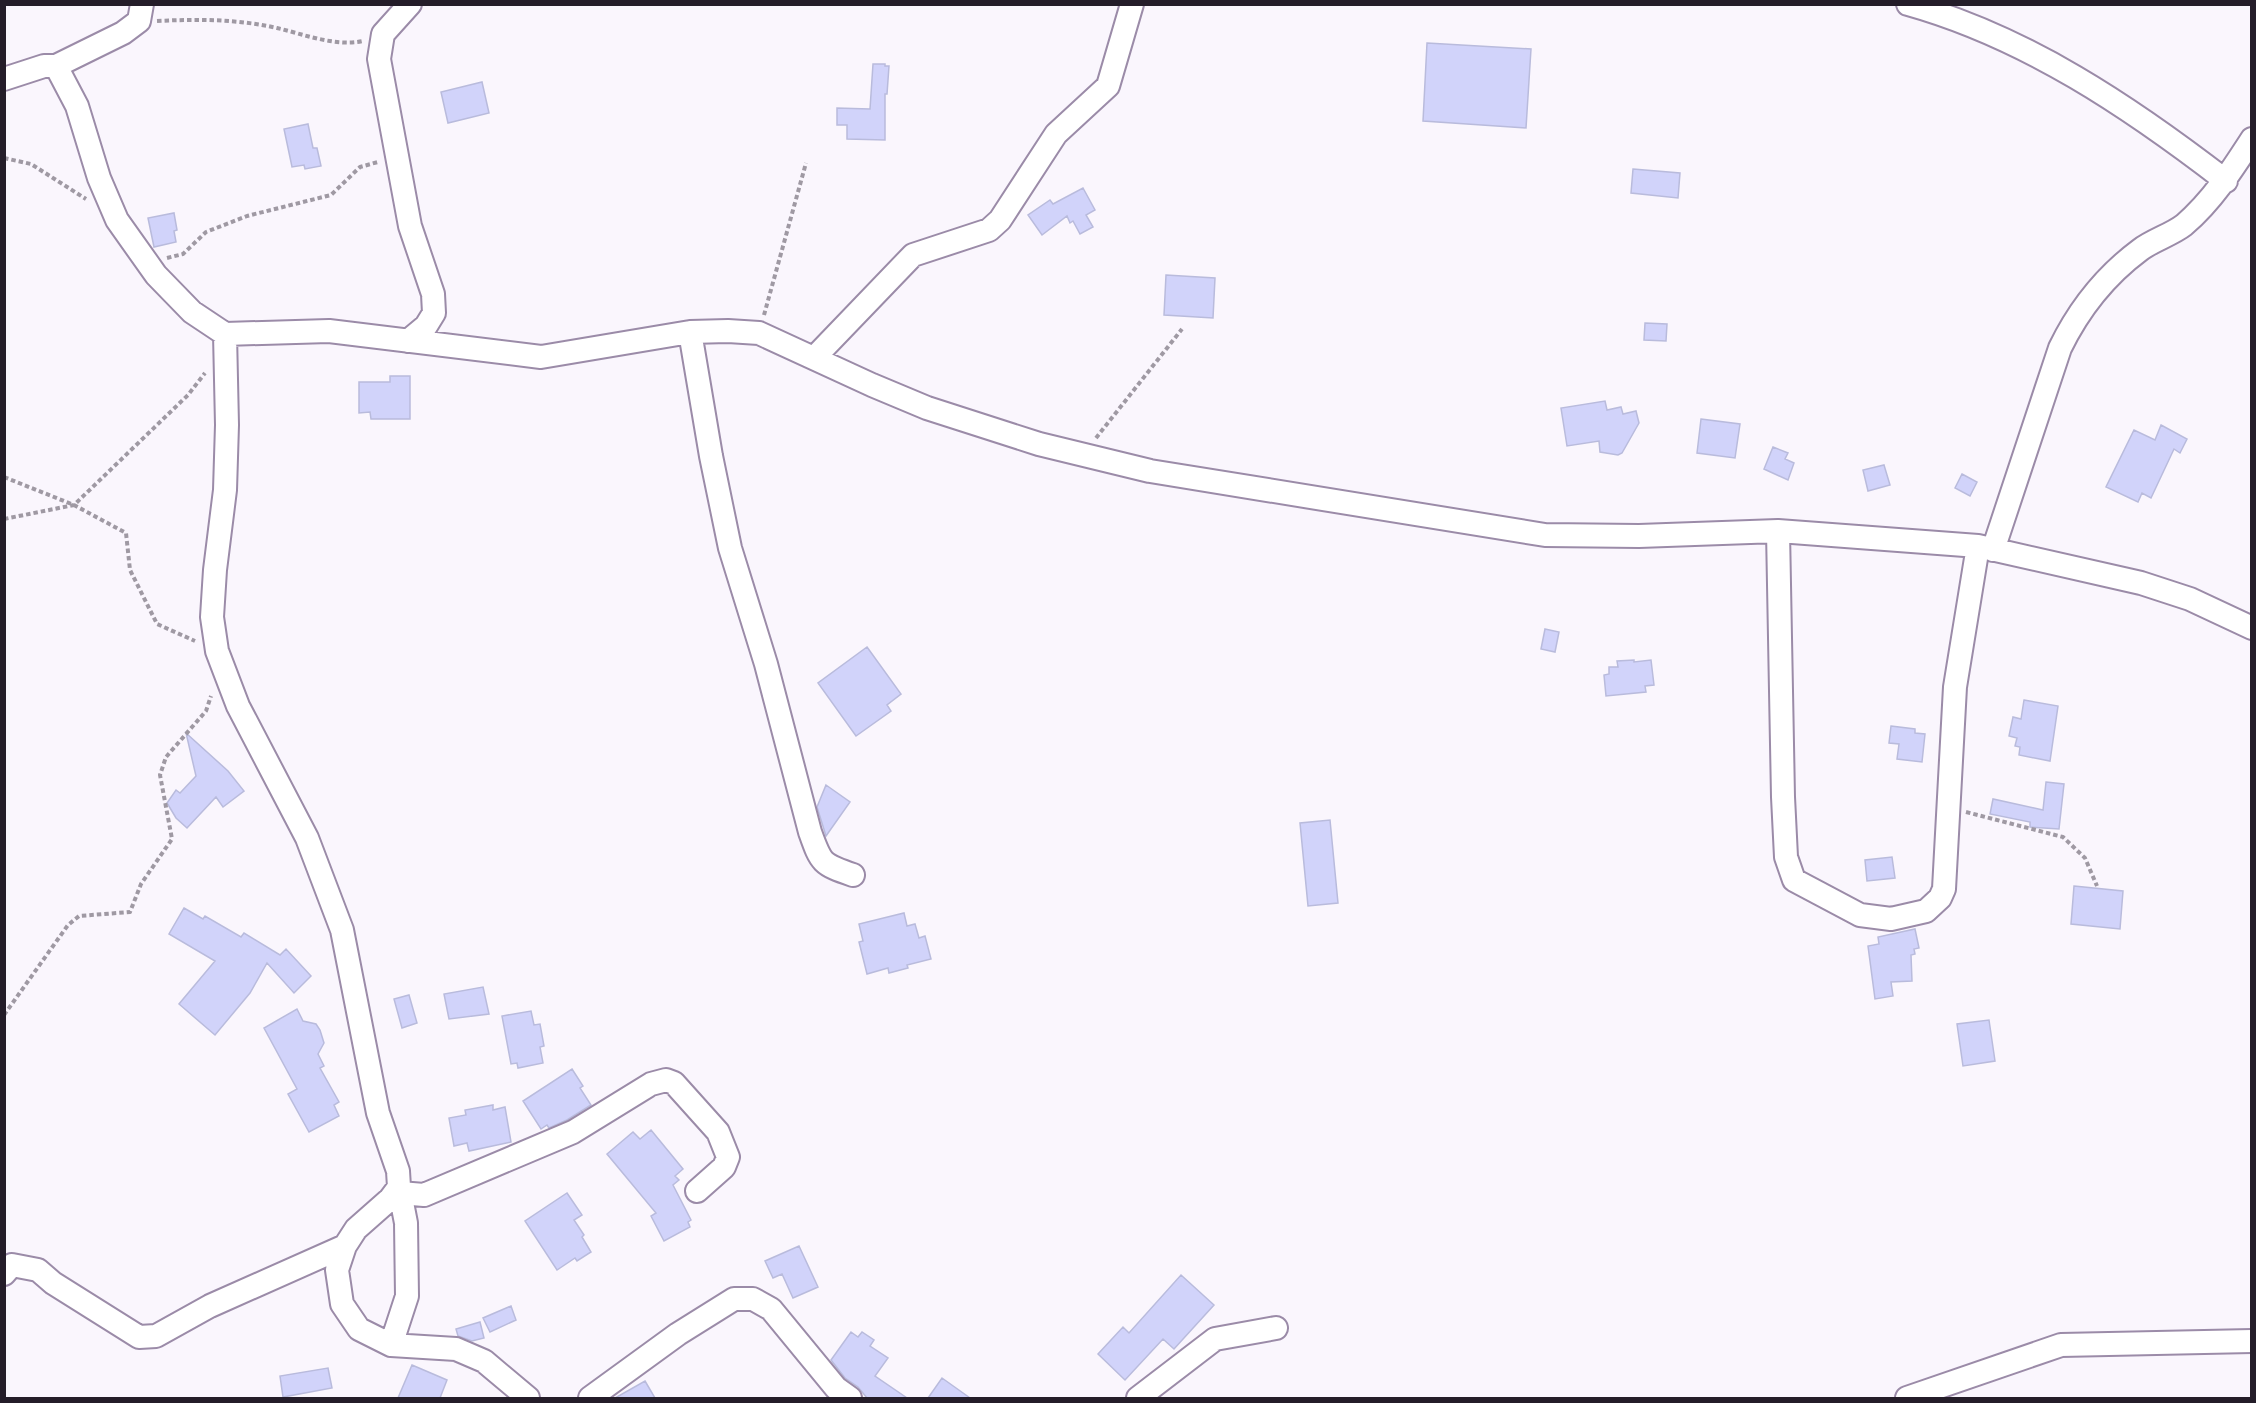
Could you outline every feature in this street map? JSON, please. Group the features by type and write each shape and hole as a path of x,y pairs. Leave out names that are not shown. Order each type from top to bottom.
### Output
{"street":[{"path":"408,341 426,326 434,313 433,294 410,226 379,59 383,33 410,4"},
{"path":"814,358 913,255 989,230 1000,220 1056,134 1108,86 1132,4"},
{"path":"1908,4 2004,39 2080,79 2178,144 2226,181"},
{"path":"4,79 44,66 56,66 123,33 140,13"},
{"path":"56,66 77,106 99,178 117,220 156,275 192,312 225,340 329,332 542,357 690,332 759,333 927,408 1039,444 1150,471 1545,535 1639,536 1778,531 1986,548 2141,583 2190,599 2252,628"},
{"path":"1778,531 1783,797 1786,857 1794,880 1860,915 1891,919 1926,911 1940,898 1944,889 1954,687 1986,548 2060,348 2075,318 2098,287 2140,249 2183,225 2226,181 2252,139"},
{"path":"690,332 711,456 730,548 766,664 810,832 819,856 827,866 853,875"},
{"path":"225,340 225,490 215,570 212,617 220,658 238,706 307,838 342,930 378,1113 398,1170 399,1190 406,1223 407,1296 391,1345"},
{"path":"399,1190 424,1195 573,1132 651,1084 666,1080 674,1083 718,1132 728,1157 724,1167 697,1191"},
{"path":"399,1190 356,1229 345,1246 337,1270 342,1304 359,1329 391,1345 456,1349 484,1361 528,1398"},
{"path":"4,1274 12,1265 39,1270 53,1283 139,1336 156,1336 210,1306 345,1246"},
{"path":"590,1398 678,1334 734,1299 753,1299 771,1309 836,1388 850,1398"},
{"path":"1138,1398 1215,1339 1276,1329"},
{"path":"1907,1398 2061,1346 2252,1341"}],"path":[{"path":"140,13 215,19 277,28 311,39 360,42 383,33"},
{"path":"147,262 183,254 206,232 248,216 331,195 360,167 396,156"},
{"path":"4,158 31,165 83,197 113,211"},
{"path":"759,333 806,163"},
{"path":"1082,454 1182,329"},
{"path":"4,519 74,505 188,395 225,340"},
{"path":"4,477 74,505 126,533 130,570 157,624 220,658 206,711 165,757 160,775 172,839 141,884 130,912 79,916 68,925 4,1015"},
{"path":"1948,807 2062,837 2085,858 2097,886"}],"building":[{"path":"1427,43 1531,49 1526,128 1423,121"},
{"path":"873,64 889,66 887,94 885,94 885,140 847,139 847,125 837,125 837,108 870,109"},
{"path":"482,82 489,113 448,123 441,92"},
{"path":"308,124 313,148 317,148 321,166 305,169 304,165 292,167 284,129"},
{"path":"1633,169 1680,173 1678,198 1631,193"},
{"path":"1083,188 1095,210 1086,215 1093,227 1080,234 1073,221 1070,223 1067,216 1042,235 1028,215 1050,200 1053,204"},
{"path":"174,213 177,230 174,231 176,242 154,247 148,218"},
{"path":"1166,275 1215,278 1213,318 1164,315"},
{"path":"1645,323 1667,324 1666,341 1644,340"},
{"path":"390,376 410,376 410,419 371,419 370,412 359,413 359,382 390,382"},
{"path":"1605,401 1607,410 1621,407 1623,414 1636,411 1639,423 1622,453 1618,455 1600,452 1599,441 1567,446 1561,408"},
{"path":"1701,419 1740,424 1735,458 1697,453"},
{"path":"2161,425 2187,439 2180,453 2174,449 2151,498 2142,493 2138,502 2106,487 2134,430 2155,440"},
{"path":"1773,447 1788,453 1785,459 1794,463 1788,480 1764,469"},
{"path":"1884,465 1890,485 1868,491 1863,470"},
{"path":"1962,474 1977,482 1970,496 1955,488"},
{"path":"1545,629 1559,632 1555,652 1541,649"},
{"path":"867,647 901,694 887,705 891,711 856,736 818,683"},
{"path":"1634,660 1634,662 1651,660 1654,685 1645,686 1646,692 1606,696 1604,675 1609,674 1609,667 1618,667 1617,661"},
{"path":"2024,700 2058,706 2050,761 2019,755 2020,747 2015,746 2017,738 2009,736 2013,717 2021,719"},
{"path":"1891,726 1915,729 1915,733 1925,734 1922,762 1897,759 1899,744 1889,743"},
{"path":"186,733 228,771 244,791 223,807 216,797 187,828 176,818 167,803 176,790 180,793 196,776"},
{"path":"2046,782 2064,784 2059,829 2030,827 2030,822 1990,814 1993,799 2043,810"},
{"path":"826,785 850,802 826,836 817,807"},
{"path":"1330,820 1338,903 1308,906 1300,823"},
{"path":"1892,857 1895,878 1867,881 1865,860"},
{"path":"2074,886 2123,891 2120,929 2071,924"},
{"path":"184,908 203,919 205,916 241,937 244,933 280,955 286,949 311,976 294,993 267,963 250,993 215,1035 179,1004 215,961 169,934"},
{"path":"904,913 907,926 915,924 919,938 925,936 931,959 907,965 908,968 889,973 888,968 867,974 859,942 863,941 859,924"},
{"path":"1915,929 1919,948 1914,949 1915,954 1911,955 1912,981 1891,982 1893,996 1875,999 1868,946 1879,944 1878,937"},
{"path":"483,987 489,1014 449,1019 444,994"},
{"path":"409,995 417,1023 402,1028 394,999"},
{"path":"297,1009 303,1021 316,1024 320,1030 324,1043 318,1054 324,1066 320,1068 339,1102 334,1105 339,1116 309,1132 288,1094 297,1089 264,1028"},
{"path":"531,1011 534,1025 540,1024 544,1046 540,1047 543,1063 518,1068 517,1063 511,1064 502,1016"},
{"path":"1989,1020 1995,1061 1963,1066 1957,1024"},
{"path":"572,1069 591,1105 567,1120 549,1128 547,1125 541,1129 523,1101"},
{"path":"493,1105 493,1110 505,1107 511,1142 469,1151 467,1143 454,1146 449,1118 466,1115 465,1110"},
{"path":"651,1130 683,1169 675,1176 679,1180 673,1185 691,1220 688,1222 690,1227 664,1241 651,1216 656,1213 607,1154 633,1132 640,1139"},
{"path":"567,1193 582,1215 574,1220 591,1252 577,1261 575,1258 557,1270 525,1221"},
{"path":"799,1246 818,1287 793,1298 782,1274 773,1278 765,1261"},
{"path":"1181,1275 1214,1305 1174,1349 1163,1339 1125,1380 1098,1354 1123,1327 1129,1333"},
{"path":"511,1306 516,1320 490,1332 483,1318"},
{"path":"480,1322 484,1338 472,1341 458,1336 456,1329"},
{"path":"851,1332 858,1337 862,1332 874,1340 870,1346 888,1358 875,1376 907,1398 867,1398 858,1387 845,1378 831,1360"},
{"path":"412,1365 447,1380 440,1398 398,1398"},
{"path":"328,1368 332,1388 283,1397 280,1376"},
{"path":"942,1378 970,1398 928,1398"},
{"path":"645,1381 655,1398 615,1398"}]}
